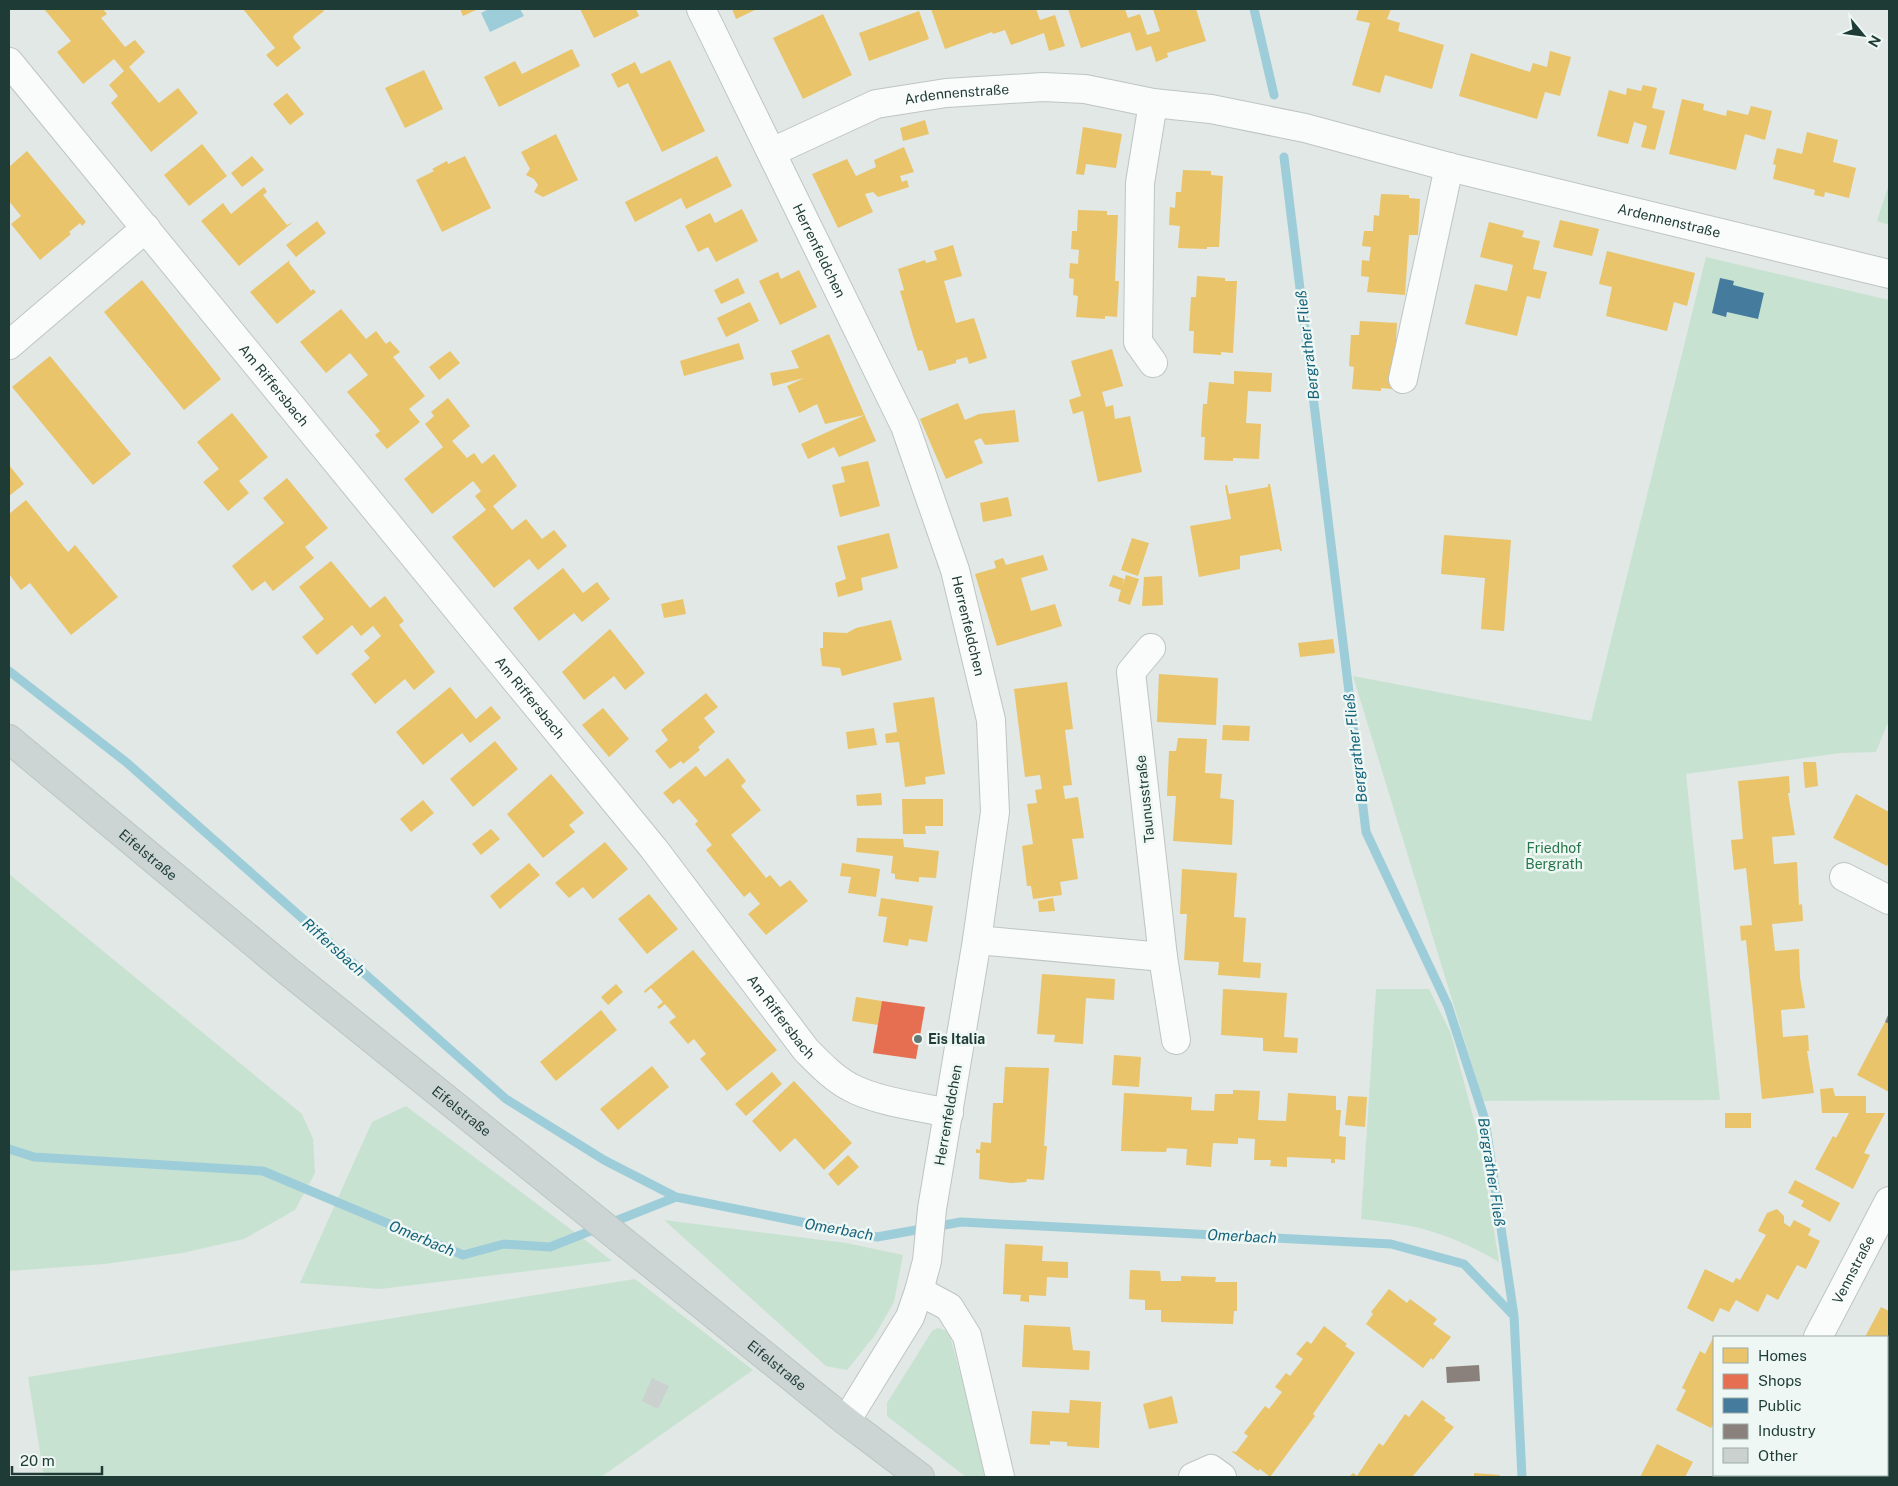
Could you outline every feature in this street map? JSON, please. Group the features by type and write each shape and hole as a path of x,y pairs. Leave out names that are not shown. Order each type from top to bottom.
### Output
{"main road":[{"name":"Eifelstraße","path":"9,739 289,972 846,1421 920,1477"}],"street":[{"name":"Herrenfeldchen","path":"701,9 905,426 955,570 991,720 995,812 977,940 932,1210 927,1260 920,1292 910,1317 846,1421"},
{"name":"Am Riffersbach","path":"9,62 654,849 806,1050 826,1071 852,1088 884,1098 949,1113"},
{"name":"Ardennenstraße","path":"772,152 876,104 946,93 1043,87 1084,89 1153,102 1211,109 1305,128 1449,168 1889,274"},
{"path":"1153,102 1140,183 1138,342 1153,363"},
{"path":"1403,379 1449,168"},
{"path":"9,345 146,228"},
{"name":"Taunusstraße","path":"1151,648 1131,672 1162,957 1176,1040"},
{"path":"1844,877 1889,900"},
{"path":"977,940 1162,957"},
{"name":"Vennstraße","path":"1819,1336 1889,1201"},
{"path":"920,1292 949,1307 967,1336 1000,1477"},
{"path":"1193,1477 1211,1469 1222,1477"}],"green space":[{"path":"1889,184 1889,225 1877,221"},
{"name":"Friedhof Bergrath","path":"1706,257 1889,300 1889,720 1876,752 1841,753 1686,774 1720,1100 1483,1101 1353,676 1591,721"},
{"path":"9,874 302,1114 313,1139 315,1173 295,1210 244,1239 182,1253 105,1264 9,1271"},
{"path":"1376,989 1429,989 1451,1034 1479,1138 1499,1262 1465,1244 1433,1232 1400,1224 1361,1219"},
{"path":"406,1106 612,1261 380,1289 300,1283 372,1122"},
{"path":"664,1220 846,1243 903,1255 894,1302 875,1335 847,1370 826,1366"},
{"path":"635,1279 753,1370 601,1477 44,1477 28,1377"},
{"path":"938,1328 947,1331 951,1340 989,1477 966,1477 887,1416 887,1403 932,1331"}],"water":[{"path":"489,9 520,9 524,16 490,32 481,13"}],"building: Homes":[{"path":"44,9 103,9 107,14 101,18 125,47 135,40 145,52 129,67 159,103 178,88 198,113 151,152 111,103 118,96 109,85 124,71 114,59 83,84 57,52 71,41"},
{"path":"243,9 322,9 324,11 294,35 293,38 301,48 277,67 266,55 275,48"},
{"path":"460,9 478,9 463,16"},
{"path":"580,9 636,9 639,16 594,38"},
{"path":"732,9 757,9 736,19"},
{"path":"931,9 1036,9 1040,20 1055,15 1065,46 1049,51 1044,33 1011,45 1005,30 993,34 992,32 945,49"},
{"path":"1068,9 1125,9 1128,18 1140,14 1147,35 1160,31 1153,9 1196,9 1206,41 1167,53 1168,57 1156,62 1151,46 1136,51 1130,32 1081,48"},
{"path":"1359,9 1391,9 1387,19 1400,23 1398,31 1444,45 1432,89 1385,75 1380,93 1352,85 1370,23 1356,20"},
{"path":"919,11 929,39 869,61 859,33"},
{"path":"823,14 852,75 803,99 773,38"},
{"path":"572,49 580,66 499,107 484,77 515,61 522,74"},
{"path":"1550,51 1571,57 1560,96 1545,92 1537,119 1459,96 1471,53 1530,72 1533,63 1547,67"},
{"path":"670,60 705,131 662,152 628,83 618,88 611,74 635,62 641,74"},
{"path":"424,70 443,109 405,128 385,88"},
{"path":"1643,85 1657,88 1652,108 1665,111 1655,150 1641,147 1647,126 1634,122 1628,144 1597,136 1609,90 1626,95 1627,88 1641,91"},
{"path":"287,93 304,114 290,125 273,104"},
{"path":"1682,99 1704,104 1703,110 1726,116 1727,110 1748,115 1751,106 1772,111 1765,140 1745,134 1736,170 1669,154"},
{"path":"925,120 929,134 903,141 900,128"},
{"path":"1083,127 1122,134 1116,168 1086,164 1084,175 1076,174"},
{"path":"1807,132 1838,140 1833,162 1856,168 1849,198 1825,192 1824,197 1814,195 1815,190 1773,179 1776,165 1773,164 1777,148 1802,154"},
{"path":"556,134 578,180 543,197 534,192 538,185 534,179 526,175 530,169 521,152"},
{"path":"202,144 227,176 189,206 164,175"},
{"path":"904,147 914,172 900,176 902,182 907,180 909,187 878,197 873,192 865,194 873,212 838,228 812,174 847,159 856,176 876,167 874,160"},
{"path":"27,151 86,222 82,226 80,223 69,232 71,234 40,260 11,224 21,216 9,201 9,167"},
{"path":"252,156 264,170 242,187 231,173"},
{"path":"465,156 491,208 442,232 416,180 434,171 432,169 447,161 448,164"},
{"path":"717,156 732,186 686,209 681,198 635,222 625,202"},
{"path":"1183,170 1211,171 1211,175 1223,176 1219,247 1207,247 1207,249 1178,248 1180,226 1169,225 1170,207 1175,208 1176,192 1181,192"},
{"path":"264,187 267,192 263,195 287,225 293,222 239,266 201,221 223,203 231,214"},
{"path":"1381,194 1409,195 1409,198 1420,199 1418,235 1409,235 1405,295 1367,292 1369,277 1361,276 1362,260 1369,261 1371,247 1362,246 1364,231 1373,231 1374,215 1379,216"},
{"path":"742,209 758,241 716,262 708,247 698,252 685,226 710,213 715,223"},
{"path":"1078,210 1107,211 1107,215 1118,215 1115,281 1119,281 1117,317 1105,316 1105,319 1076,317 1078,296 1073,295 1074,279 1069,278 1070,263 1078,264 1079,250 1071,249 1072,231 1077,231"},
{"path":"1560,220 1599,229 1592,256 1553,247"},
{"path":"317,221 326,233 296,257 286,245"},
{"path":"1489,222 1524,231 1522,237 1540,241 1533,269 1547,272 1540,299 1527,296 1517,336 1465,324 1475,284 1507,291 1513,265 1480,257"},
{"path":"953,245 962,276 944,281 956,323 974,318 987,358 969,364 967,357 956,360 956,363 929,371 922,350 918,351 913,336 900,291 904,290 898,269 925,260 926,263 937,260 934,251"},
{"path":"1607,251 1695,273 1687,306 1674,302 1667,331 1606,316 1612,287 1599,284"},
{"path":"290,260 289,263 311,291 313,289 316,292 277,324 250,292"},
{"path":"799,270 817,307 780,325 759,281 778,272 781,279"},
{"path":"1197,276 1237,281 1233,353 1221,352 1221,355 1193,353 1194,331 1189,331 1191,297 1196,297"},
{"path":"738,278 745,293 721,304 714,290"},
{"path":"142,280 221,379 184,410 104,312"},
{"path":"750,302 759,321 726,337 717,318"},
{"path":"341,309 366,339 376,331 386,344 390,341 400,352 393,357 425,396 409,409 420,422 387,449 375,435 380,431 347,392 368,375 350,353 326,373 300,342"},
{"path":"1360,321 1397,323 1393,389 1381,388 1381,391 1352,389 1354,367 1349,366 1351,335 1359,335"},
{"path":"829,334 865,415 825,424 817,404 799,413 787,386 804,378 773,386 770,373 799,368 791,351"},
{"path":"739,343 744,359 684,376 680,361"},
{"path":"1112,349 1123,386 1102,392 1106,407 1113,405 1115,419 1130,416 1142,472 1098,482 1083,411 1073,414 1069,400 1081,396 1071,361"},
{"path":"450,351 460,363 439,380 429,367"},
{"path":"50,356 131,454 93,485 12,387"},
{"path":"1234,371 1272,373 1271,392 1248,391 1246,423 1261,424 1259,459 1233,458 1233,461 1204,460 1205,437 1201,437 1203,404 1207,404 1209,382 1234,384"},
{"path":"448,398 470,426 452,441 467,458 474,453 482,464 494,454 517,486 493,506 512,530 526,519 542,539 554,530 567,546 538,570 529,559 494,588 452,537 486,510 475,496 481,491 473,481 432,514 404,479 443,447 425,424 434,416 431,412"},
{"path":"958,403 965,420 979,414 1015,410 1019,442 985,445 981,438 974,441 983,463 946,479 920,419"},
{"path":"232,413 268,457 239,481 249,493 228,511 203,482 219,469 197,442"},
{"path":"865,415 876,441 839,457 834,447 808,459 801,444"},
{"path":"868,461 880,506 840,517 832,485 845,482 841,467"},
{"path":"9,465 24,484 9,496"},
{"path":"287,478 328,528 305,547 314,558 273,591 265,581 252,591 232,566 284,523 263,498"},
{"path":"1268,484 1270,484 1282,551 1279,549 1240,556 1240,569 1199,577 1190,526 1231,519 1225,486 1227,485 1229,494 1268,487"},
{"path":"1008,497 1012,516 983,522 980,503"},
{"path":"26,500 68,552 75,545 118,597 71,635 30,583 21,590 9,574 9,514"},
{"path":"889,533 898,568 861,578 863,590 838,597 835,583 846,579 837,546"},
{"path":"1444,535 1511,540 1504,631 1481,629 1485,578 1441,574"},
{"path":"1132,538 1149,543 1138,576 1121,570"},
{"path":"1043,555 1048,570 1021,578 1031,611 1055,604 1062,626 997,646 975,574 996,568 994,561 1003,558 1006,565"},
{"path":"331,561 370,608 385,596 404,621 399,625 435,672 414,690 405,679 375,704 351,674 370,658 364,651 381,636 373,626 361,636 352,625 317,655 302,637 324,619 299,587"},
{"path":"563,568 583,593 597,582 610,599 582,622 574,613 539,641 513,608"},
{"path":"1113,575 1124,579 1122,587 1126,575 1139,579 1130,605 1118,601 1121,590 1109,586"},
{"path":"1162,576 1163,605 1142,606 1144,577"},
{"path":"683,599 686,614 664,618 661,604"},
{"path":"891,620 902,660 842,676 840,668 822,666 820,648 823,648 823,632 847,633 856,628"},
{"path":"610,629 645,673 625,690 614,676 584,700 562,672"},
{"path":"1333,639 1335,653 1300,657 1298,643"},
{"path":"1159,674 1218,678 1216,725 1157,722"},
{"path":"1067,682 1073,729 1065,730 1072,785 1063,786 1065,799 1078,797 1084,838 1072,839 1078,879 1060,882 1062,895 1033,899 1031,886 1027,886 1022,846 1033,844 1027,804 1037,803 1035,790 1042,789 1040,775 1025,777 1014,689"},
{"path":"450,687 476,719 491,706 501,718 470,743 462,733 423,765 396,732"},
{"path":"706,693 718,707 704,718 715,732 698,747 700,750 683,764 681,761 670,769 655,751 668,740 661,730"},
{"path":"934,697 945,774 925,777 926,784 905,787 899,742 886,743 885,734 897,732 893,703"},
{"path":"603,708 629,739 609,757 582,725"},
{"path":"1223,725 1250,726 1249,741 1222,740"},
{"path":"874,728 877,745 848,749 846,732"},
{"path":"1178,738 1207,739 1205,773 1222,774 1220,798 1234,800 1232,845 1173,841 1176,796 1167,796 1169,751 1176,751"},
{"path":"495,741 518,769 473,807 450,779"},
{"path":"728,758 746,781 741,786 761,810 731,835 766,878 770,875 780,887 790,880 808,901 766,935 748,914 760,904 750,892 744,897 706,850 712,845 695,824 698,821 679,799 673,804 663,793 696,766 705,777"},
{"path":"1803,762 1816,762 1818,786 1805,788"},
{"path":"551,774 584,813 569,825 575,832 543,858 507,814"},
{"path":"1789,776 1790,793 1788,793 1795,835 1772,837 1774,864 1797,862 1799,905 1802,904 1803,921 1772,924 1775,951 1799,949 1800,978 1805,1008 1781,1010 1783,1037 1808,1035 1809,1051 1807,1051 1814,1093 1762,1099 1746,940 1741,941 1740,926 1752,925 1746,868 1734,870 1731,840 1743,839 1738,781"},
{"path":"881,793 882,805 857,806 856,795"},
{"path":"1856,794 1889,812 1889,862 1887,866 1833,838"},
{"path":"902,799 943,799 943,826 925,826 926,834 903,834"},
{"path":"423,800 434,813 411,832 400,819"},
{"path":"491,829 500,839 481,855 472,844"},
{"path":"857,838 903,839 904,847 939,851 936,878 919,877 919,882 895,879 895,874 891,873 893,856 856,852"},
{"path":"605,842 628,869 593,899 583,887 569,898 555,883"},
{"path":"529,863 540,875 500,909 490,896"},
{"path":"842,863 880,869 876,897 848,893 851,877 840,876"},
{"path":"1182,869 1237,873 1234,917 1246,918 1243,962 1261,963 1260,978 1218,975 1219,962 1184,960 1187,914 1180,914"},
{"path":"649,894 678,929 647,954 618,919"},
{"path":"881,898 933,906 927,942 909,939 908,946 883,942 887,917 878,916"},
{"path":"1053,898 1055,911 1039,912 1038,901"},
{"path":"693,950 777,1050 727,1091 700,1059 706,1054 694,1039 688,1044 669,1022 676,1017 665,1004 659,1009 657,1007 663,1002 651,988 645,993 644,991"},
{"path":"1042,974 1115,979 1114,1000 1086,998 1083,1044 1054,1042 1055,1035 1037,1034"},
{"path":"616,984 623,992 608,1005 601,997"},
{"path":"1223,989 1287,993 1284,1037 1298,1038 1297,1053 1263,1051 1263,1038 1221,1035"},
{"path":"856,997 882,1001 878,1025 852,1021"},
{"path":"601,1010 617,1030 556,1081 540,1062"},
{"path":"1885,1022 1889,1024 1889,1092 1857,1075"},
{"path":"1114,1055 1141,1057 1139,1087 1112,1085"},
{"path":"652,1066 669,1087 618,1130 600,1109"},
{"path":"1005,1067 1049,1068 1044,1146 1047,1146 1044,1180 1027,1179 1026,1182 1011,1183 979,1179 980,1153 976,1153 976,1149 980,1150 981,1142 991,1143 993,1103 1003,1103"},
{"path":"772,1072 782,1084 746,1116 735,1104"},
{"path":"794,1081 852,1143 824,1170 795,1138 780,1152 752,1121"},
{"path":"1833,1088 1835,1096 1866,1096 1866,1113 1885,1113 1864,1153 1870,1155 1853,1189 1815,1169 1833,1136 1836,1138 1849,1113 1822,1113 1820,1089"},
{"path":"1233,1090 1260,1091 1258,1120 1286,1121 1288,1093 1336,1096 1336,1110 1341,1110 1339,1136 1346,1137 1345,1160 1335,1159 1335,1163 1331,1163 1331,1159 1287,1157 1287,1167 1270,1166 1271,1160 1254,1160 1255,1139 1238,1138 1238,1144 1213,1143 1211,1167 1186,1165 1187,1149 1167,1148 1166,1152 1121,1151 1124,1093 1192,1097 1191,1110 1214,1111 1215,1094 1233,1094"},
{"path":"1348,1096 1367,1097 1365,1127 1345,1125"},
{"path":"1725,1113 1751,1113 1751,1128 1725,1128"},
{"path":"848,1155 859,1167 838,1186 828,1174"},
{"path":"1795,1180 1840,1203 1830,1222 1801,1206 1804,1201 1788,1193"},
{"path":"1777,1209 1784,1216 1784,1223 1790,1227 1794,1220 1811,1229 1808,1235 1820,1241 1806,1269 1797,1265 1778,1300 1767,1294 1758,1312 1736,1300 1729,1312 1720,1308 1713,1322 1687,1308 1705,1269 1733,1283 1736,1278 1740,1280 1766,1235 1758,1231 1767,1213"},
{"path":"1005,1244 1043,1246 1042,1261 1068,1262 1068,1278 1047,1277 1046,1296 1029,1295 1029,1302 1020,1301 1021,1295 1003,1294"},
{"path":"1130,1270 1160,1271 1161,1281 1181,1281 1181,1276 1216,1277 1215,1282 1237,1282 1237,1311 1234,1311 1233,1324 1161,1322 1161,1310 1145,1310 1145,1300 1129,1299"},
{"path":"1389,1289 1407,1303 1410,1299 1437,1319 1433,1324 1451,1337 1433,1360 1431,1358 1423,1368 1366,1324 1373,1314 1371,1312"},
{"path":"1881,1307 1889,1311 1889,1363 1888,1336 1866,1336"},
{"path":"1024,1325 1070,1327 1073,1350 1090,1351 1089,1370 1022,1367"},
{"path":"1324,1326 1347,1344 1345,1346 1355,1353 1313,1414 1315,1416 1270,1477 1260,1469 1258,1471 1231,1451 1236,1452 1248,1436 1244,1433 1265,1406 1269,1409 1282,1392 1275,1387 1286,1373 1290,1376 1303,1359 1296,1354 1307,1341 1311,1344"},
{"path":"1713,1338 1713,1424 1711,1428 1676,1410 1686,1390 1682,1388 1700,1351 1705,1354"},
{"path":"1172,1396 1178,1423 1149,1429 1143,1404"},
{"path":"1070,1400 1101,1402 1099,1448 1067,1446 1067,1442 1050,1441 1050,1445 1030,1444 1032,1411 1069,1413"},
{"path":"1422,1400 1446,1418 1444,1420 1454,1427 1412,1477 1349,1477 1353,1473 1357,1476 1379,1443 1383,1446 1405,1414 1409,1417"},
{"path":"1889,1432 1889,1451 1888,1450"},
{"path":"1657,1444 1693,1462 1685,1477 1640,1477"},
{"path":"1474,1473 1500,1475 1499,1477 1474,1477"},
{"path":"1822,1476 1840,1476 1840,1477"}],"building: Shops":[{"path":"882,1001 925,1007 916,1059 873,1053"}],"building: Public":[{"path":"1720,278 1734,281 1733,285 1764,293 1758,319 1727,312 1726,317 1712,313"}],"building: Industry":[{"path":"1889,1013 1889,1024 1885,1022"},
{"path":"1479,1365 1480,1381 1447,1383 1446,1367"}],"building: Other":[{"path":"652,1378 669,1386 658,1409 642,1401"}],"waterway":[{"name":"Bergrather Fließ","path":"1254,9 1274,95"},
{"name":"Bergrather Fließ","path":"1284,157 1366,832 1448,1006 1485,1120 1514,1316"},
{"name":"Riffersbach","path":"9,671 126,762 506,1099 604,1160 676,1197"},
{"name":"Omerbach","path":"9,1149 34,1157 263,1171 463,1255 504,1244 550,1247 676,1197 877,1237 961,1222 1391,1244 1464,1264 1514,1316 1522,1477"}],"place":[{"name":"Eis Italia","path":"918,1039"}]}
